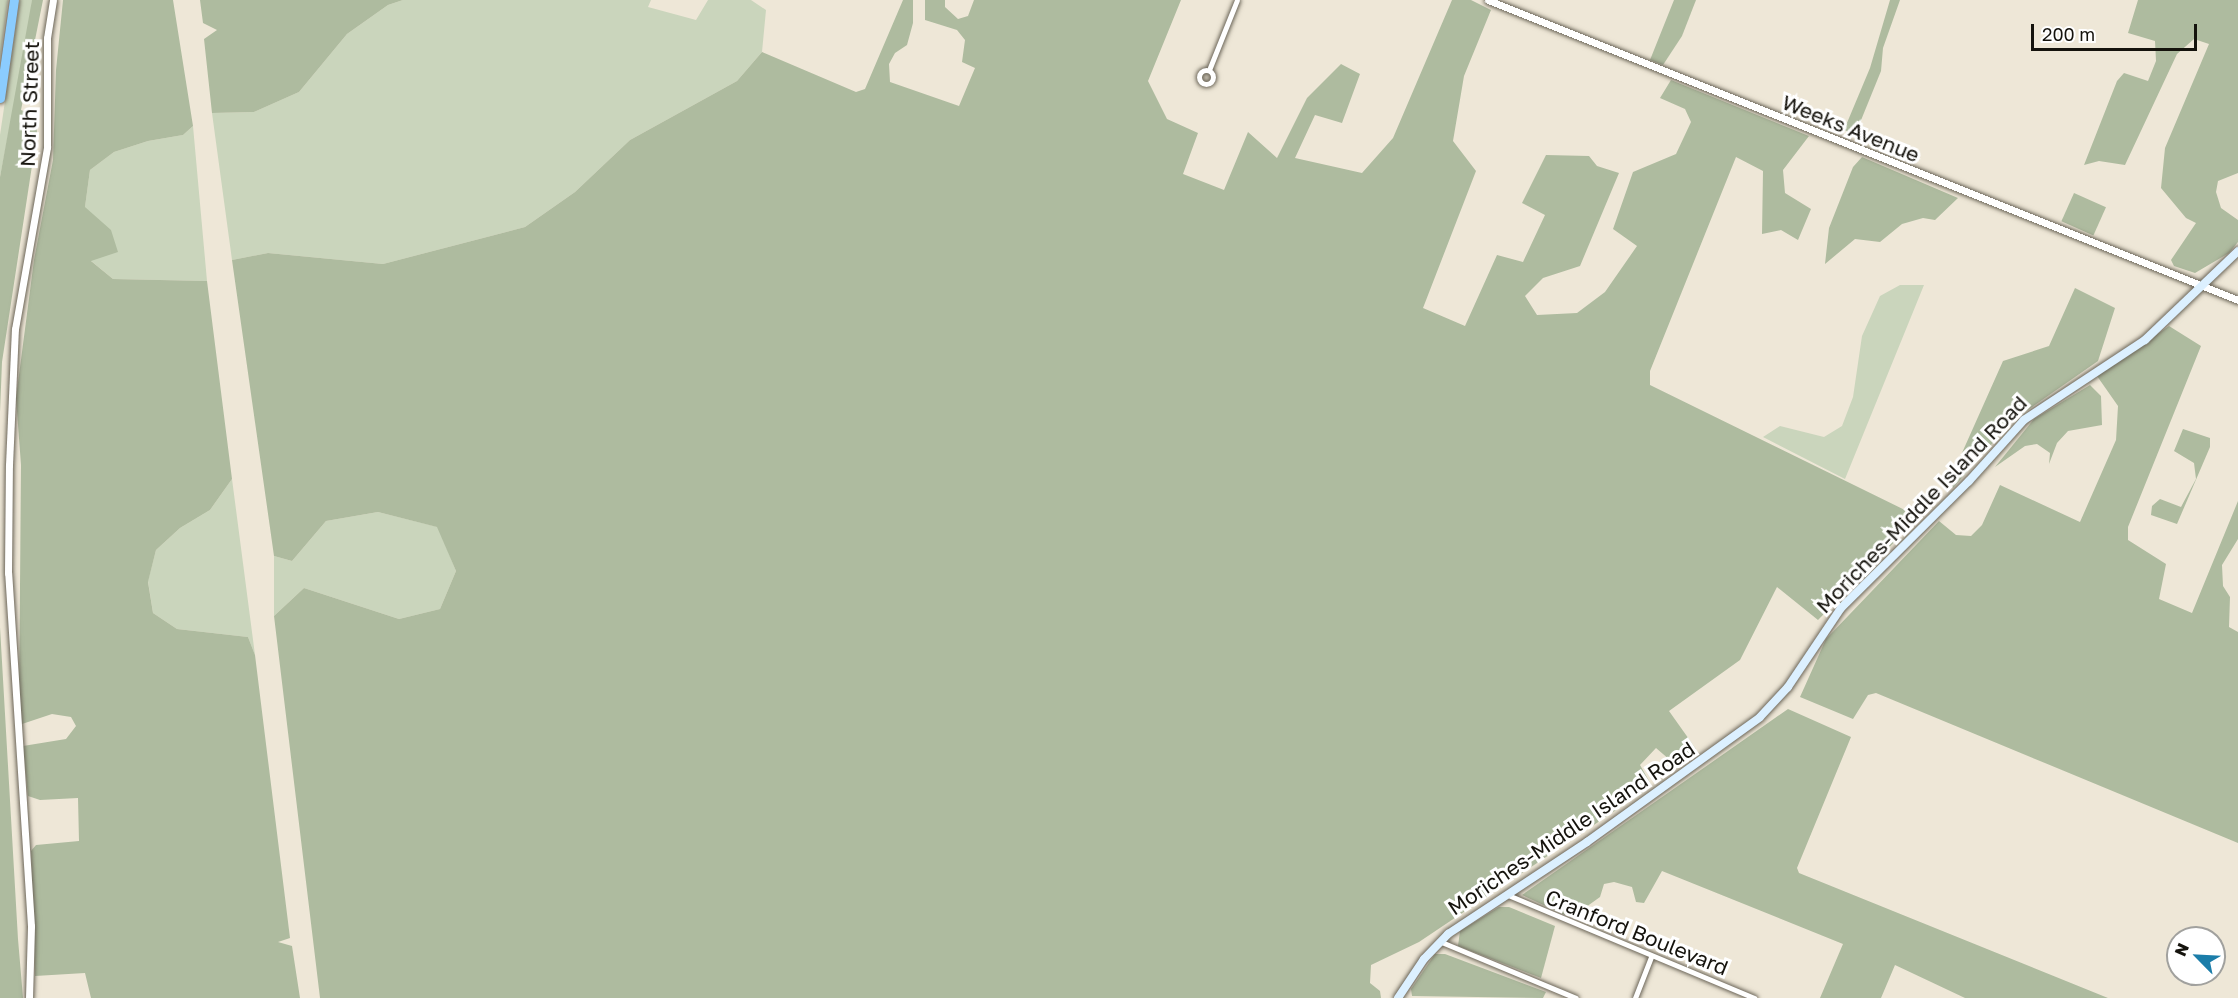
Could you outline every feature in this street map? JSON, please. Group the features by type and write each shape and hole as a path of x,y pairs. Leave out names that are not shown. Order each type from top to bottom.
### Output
{"highway":[{"path":"0,98 14,0"}],"main road":[{"name":"Moriches-Middle Island Road","path":"1398,998 1439,941 1748,729 1788,687 1840,608 1969,481 2024,420 2145,340 2238,251"}],"street":[{"name":"North Street","path":"28,998 32,942 8,573 9,465 16,320 47,147 47,38 53,0"},
{"path":"1209,70 1238,0"},
{"name":"Weeks Avenue","path":"1488,0 2200,287 2238,300"},
{"name":"Cranford Boulevard","path":"1508,895 1651,957 1754,998"},
{"path":"1439,941 1576,998"},
{"path":"1635,998 1651,957"}],"green space":[{"path":"0,0 8,0 0,59"},
{"path":"20,0 32,0 31,17 0,177 0,135"},
{"path":"32,0 43,0 21,110 36,116 37,133 2,362 0,412 0,177"},
{"path":"63,0 173,0 193,126 183,135 148,141 114,152 90,170 85,207 111,230 118,252 91,261 113,279 207,281 232,479 210,510 180,528 156,550 148,582 153,613 177,629 248,637 255,655 290,938 278,942 292,946 300,998 91,998 85,973 35,976 31,851 36,845 79,841 78,798 40,800 28,796 23,746 66,739 76,726 71,717 52,714 22,724 19,709 21,465 16,398 34,260 53,160 56,70"},
{"path":"200,0 403,0 388,5 347,34 299,92 254,112 212,113 204,39 217,30 203,23"},
{"path":"403,0 651,0 648,7 696,20 708,0 751,0 766,10 762,52 737,81 630,140 575,192 525,227 383,264 268,253 232,260 212,113 254,112 299,92 347,34 388,5"},
{"path":"903,0 913,0 913,23 907,45 895,53 889,64 890,82 959,106 975,68 962,62 965,40 957,30 925,20 925,0 945,0 945,7 958,19 968,16 974,0 1181,0 1148,81 1167,119 1198,133 1183,174 1224,190 1248,132 1277,158 1307,98 1341,64 1360,74 1342,123 1315,115 1295,158 1362,173 1393,138 1452,0 1471,0 1491,10 1464,76 1453,141 1476,171 1423,308 1465,326 1497,255 1523,262 1545,215 1522,203 1546,155 1589,156 1597,166 1619,173 1580,266 1543,278 1525,296 1537,315 1577,313 1605,292 1637,246 1613,229 1633,172 1676,154 1691,122 1685,109 1660,98 1671,80 1809,136 1783,170 1785,193 1811,209 1798,240 1781,230 1762,234 1763,171 1736,157 1650,371 1650,385 1913,514 1911,525 1818,620 1777,587 1740,660 1669,711 1696,749 1677,766 1656,748 1640,765 1652,786 1419,942 1371,965 1370,983 1380,991 1381,998 320,998 274,616 304,588 399,619 440,609 456,571 437,527 378,512 326,521 292,561 274,556 232,260 268,253 383,264 525,227 575,192 630,140 737,81 762,52 856,92 865,89"},
{"path":"1674,0 1696,0 1682,36 1663,65 1650,60"},
{"path":"1890,0 1900,0 1883,48 1881,71 1855,135 1844,130 1870,68"},
{"path":"2138,0 2238,0 2238,173 2218,181 2216,192 2221,208 2238,220 2238,242 2229,253 2195,273 2174,266 2171,260 2196,223 2186,218 2161,188 2165,148 2209,44 2194,39 2177,54 2125,165 2099,161 2084,165 2117,81 2124,73 2148,81 2156,61 2155,41 2128,33"},
{"path":"193,126 207,281 113,279 90,260 85,207 90,170 114,152 148,141 183,135"},
{"path":"1862,157 1958,198 1935,220 1923,218 1902,224 1880,242 1855,239 1825,264 1829,228 1853,167"},
{"path":"2074,193 2106,207 2093,236 2061,221"},
{"path":"1900,285 1924,285 1845,479 1763,437 1780,426 1824,437 1842,426 1853,397 1862,336 1880,296"},
{"path":"2075,288 2115,308 2098,361 2012,421 1953,488 1949,482 2003,361 2049,346"},
{"path":"2169,326 2201,346 2128,527 2128,540 2166,564 2159,599 2192,613 2238,501 2238,539 2222,565 2223,586 2230,597 2229,627 2238,632 2238,843 1876,693 1868,695 1853,719 1800,697 1826,639 1939,521 1956,535 1971,536 1982,525 2000,485 2080,522 2116,440 2118,406 2097,376"},
{"path":"2090,385 2101,396 2102,425 2068,431 2057,443 2049,464 2050,453 2037,444 2025,446 1995,467 2034,419"},
{"path":"2183,429 2210,438 2210,447 2177,524 2151,515 2152,506 2160,499 2181,507 2196,479 2194,463 2174,451"},
{"path":"232,479 255,655 248,637 177,629 153,613 148,581 156,550 180,528 210,510"},
{"path":"378,512 438,527 456,571 440,609 399,619 304,588 274,616 274,556 292,561 326,521"},
{"path":"0,627 18,939 23,998 0,998"},
{"path":"1788,709 1851,737 1797,868 1799,873 2108,998 1965,998 1895,965 1881,998 1820,998 1843,944 1662,871 1644,903 1636,902 1632,887 1614,882 1604,884 1600,897 1586,907 1565,915 1522,895"},
{"path":"1499,907 1509,907 1555,926 1541,978 1458,946 1460,931"},
{"path":"1435,954 1445,954 1546,992 1543,998 1412,996 1411,989"}]}
